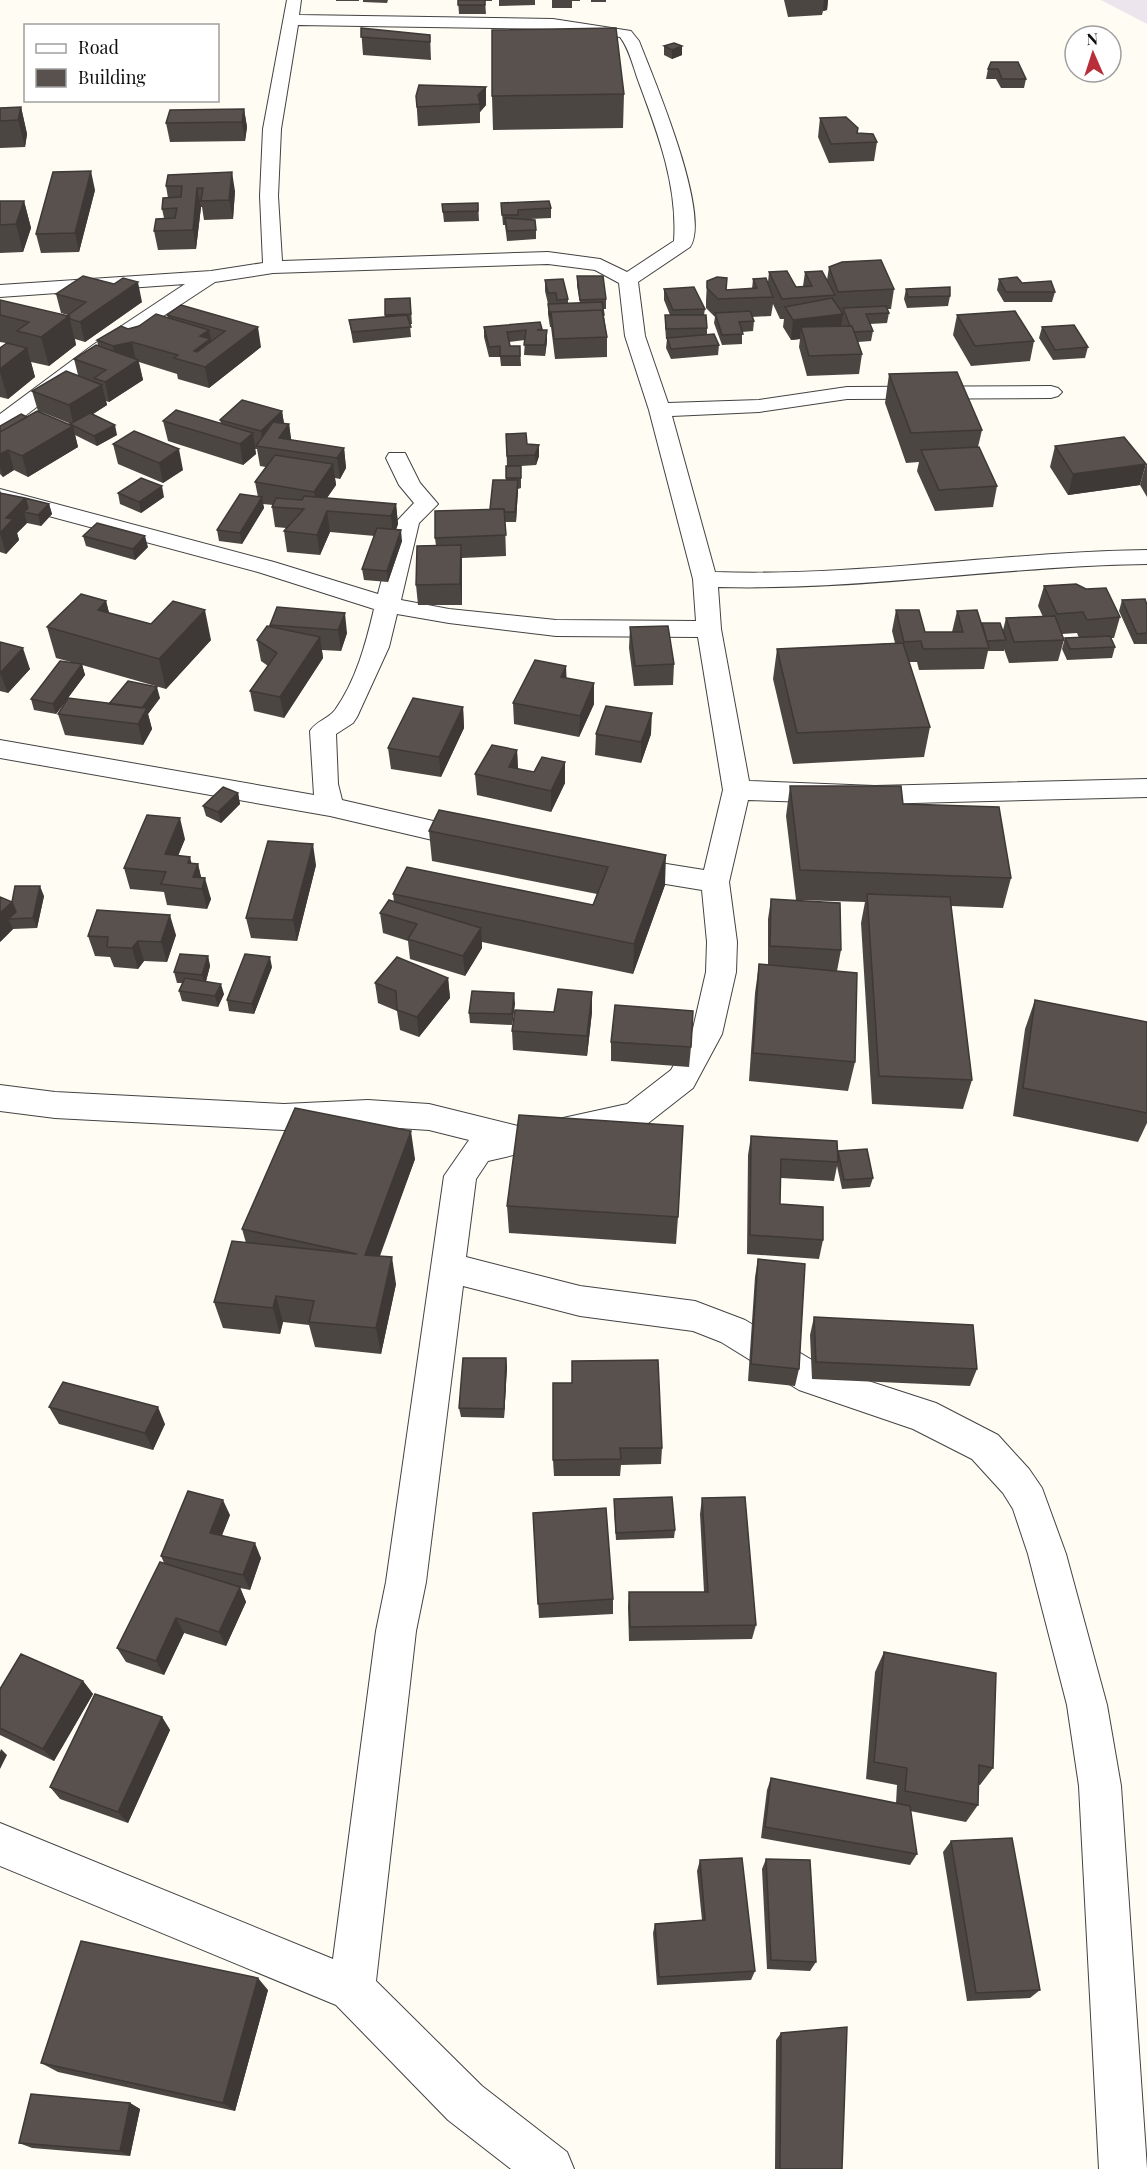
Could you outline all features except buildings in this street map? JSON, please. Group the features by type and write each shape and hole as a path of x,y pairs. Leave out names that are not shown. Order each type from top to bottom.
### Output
{"street":[{"path":"273,267 269,196 272,129 293,10 522,22 607,30 625,34 632,41 668,142 684,212 685,233 683,243 628,280"},
{"path":"0,291 211,277 273,267 548,258 600,265 628,280"},
{"path":"0,424 100,349 211,277"},
{"path":"352,1989 396,1631 406,1581 460,1176 477,1150 636,1115 682,1079 707,1034 721,972 722,942 715,882 736,790 709,629 705,579 660,410 635,336 628,280"},
{"path":"660,410 759,406 875,391 1051,392"},
{"path":"330,807 325,784 322,731 344,717 365,676 377,646 408,521 428,504 410,485 398,458"},
{"path":"0,496 266,567 387,605 449,616 556,628 709,629"},
{"path":"705,579 770,581 1070,558 1147,557"},
{"path":"0,749 330,807 498,845"},
{"path":"736,790 875,795 1147,788"},
{"path":"601,864 715,882"},
{"path":"0,1098 55,1105 284,1118 368,1113 429,1117 522,1139"},
{"path":"448,1267 580,1302 695,1316 733,1331 812,1379 923,1415 986,1447 1016,1481 1029,1501 1047,1554 1088,1705 1100,1786 1123,2169"},
{"path":"0,1844 352,1989 465,2103 550,2169"}],"shaded area":[{"path":"1101,0 1147,0 1147,24"}]}
